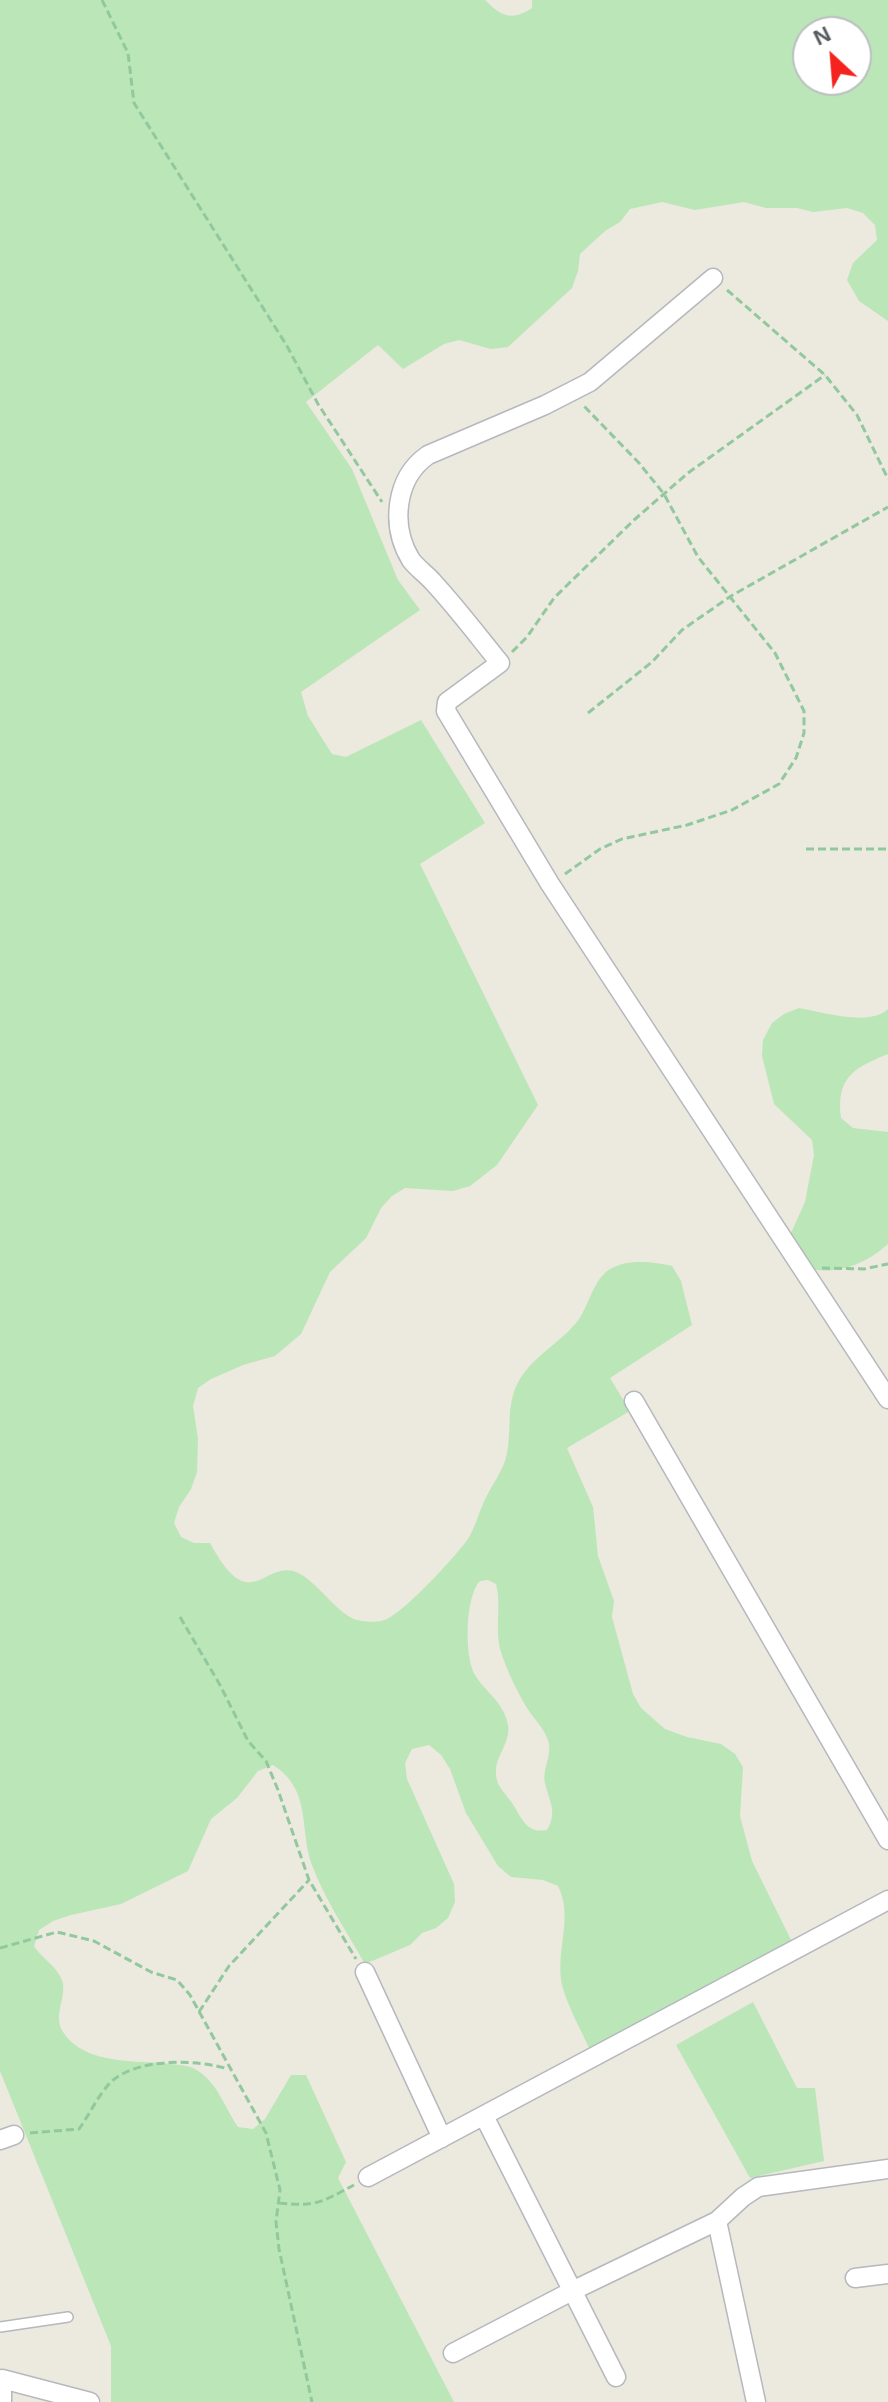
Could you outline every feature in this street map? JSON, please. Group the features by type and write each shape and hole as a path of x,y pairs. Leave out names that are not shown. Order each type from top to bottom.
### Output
{"street":[{"path":"713,278 590,382 414,464 404,482 397,525 412,561 433,581 500,663 447,702 446,711 550,884 888,1399"},
{"path":"634,1401 888,1840"},
{"path":"368,2177 888,1900"},
{"path":"365,1972 442,2138"},
{"path":"484,2116 616,2377"},
{"path":"453,2353 717,2221 758,2187 888,2169"},
{"path":"717,2221 756,2402"},
{"path":"855,2278 888,2274"},
{"path":"2,2402 2,2379 90,2402"}],"lane":[{"path":"0,2327 68,2317"}],"path":[{"path":"102,0 128,53 134,103 287,346 318,404 397,525"},
{"path":"713,278 825,375 857,415 888,479"},
{"path":"500,663 527,637 554,598 664,494 688,473 825,375"},
{"path":"550,884 600,849 622,839 687,825 732,810 779,784 796,758 804,733 804,711 775,653 698,557 664,494 639,463 570,392"},
{"path":"588,713 652,662 682,630 731,596 888,507"},
{"path":"806,849 888,849"},
{"path":"802,1267 864,1269 888,1264"},
{"path":"180,1617 248,1741 266,1761 309,1880 365,1972"},
{"path":"199,2012 229,1966 309,1880"},
{"path":"0,1948 57,1932 94,1941 151,1972 177,1980 199,2012 266,2133 280,2190 276,2222 279,2249 312,2402"},
{"path":"7,2137 79,2129 112,2081 140,2068 185,2060 207,2062 229,2069"},
{"path":"278,2203 307,2206 324,2201 368,2177"}],"green space":[{"path":"0,0 485,0 502,13 513,16 532,8 532,0 888,0 888,321 859,301 847,280 853,263 877,240 875,225 863,213 847,208 813,212 797,208 766,208 744,202 695,210 662,202 630,209 620,222 580,254 572,288 508,347 491,349 459,340 444,344 403,369 378,345 306,402 352,469 398,580 420,610 301,692 308,716 332,754 346,757 421,720 485,823 420,864 538,1105 497,1165 470,1186 453,1191 405,1188 392,1196 381,1208 366,1238 330,1272 301,1334 275,1356 243,1365 198,1388 193,1406 198,1439 197,1472 174,1523 181,1537 194,1543 210,1543 237,1579 248,1582 289,1570 309,1580 350,1617 369,1622 387,1619 428,1584 468,1539 505,1461 511,1403 518,1383 532,1364 576,1323 600,1278 612,1268 626,1263 672,1266 681,1281 692,1325 610,1378 630,1411 567,1448 593,1507 598,1556 614,1601 612,1617 633,1694 641,1708 665,1729 721,1744 735,1754 743,1767 740,1816 752,1861 794,1946 592,2055 562,1985 564,1910 558,1886 543,1880 511,1877 498,1866 466,1813 450,1769 441,1755 429,1745 412,1749 405,1763 407,1779 454,1884 455,1902 448,1918 436,1928 422,1933 410,1945 365,1964 317,1878 294,1786 273,1765 258,1771 237,1798 211,1819 188,1871 121,1904 53,1921 39,1930 34,1946 61,1978 60,2026 73,2043 98,2056 192,2068 203,2074 215,2088 238,2127 253,2129 265,2119 291,2075 306,2075 346,2162 338,2178 454,2402 111,2402 111,2346 0,2071","holes":["488,1580 496,1584 498,1635 503,1659 523,1701 548,1740 544,1777 552,1818 547,1830 534,1830 525,1824 497,1781 497,1765 508,1725 498,1704 471,1666 468,1641 471,1599 480,1581"]},
{"path":"799,1008 858,1018 880,1014 888,1009 888,1054 865,1064 850,1076 844,1084 840,1104 841,1118 853,1128 888,1132 888,1244 869,1258 836,1270 802,1266 794,1251 791,1233 805,1202 814,1155 812,1140 774,1104 762,1056 763,1040 772,1023"},
{"path":"753,2002 797,2088 815,2088 824,2161 750,2178 676,2045"}]}
